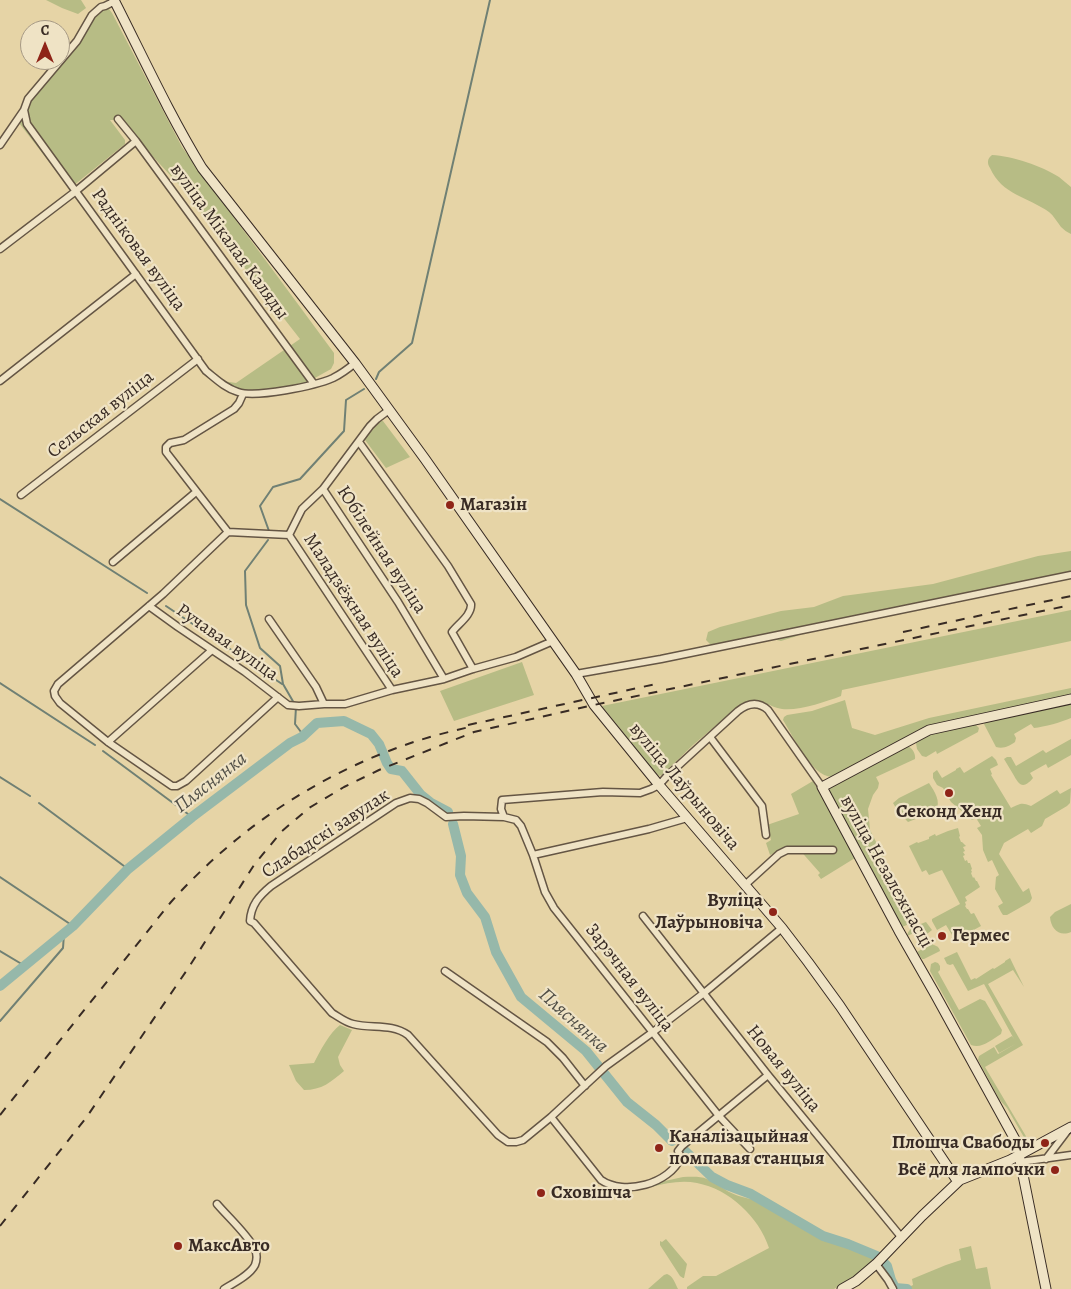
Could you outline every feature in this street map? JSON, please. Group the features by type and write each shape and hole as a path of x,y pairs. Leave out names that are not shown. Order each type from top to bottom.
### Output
{"main road":[{"name":"вуліца Лаўрыновіча","path":"115,1 172,116 202,168 355,363 463,512 576,674 594,705 687,818 782,928 840,1006 958,1182"},
{"name":"вуліца Незалежнасці","path":"1046,1289 1018,1145 899,931 822,787 929,730 1071,699"},
{"path":"842,1289 862,1277 958,1182 1020,1159 1070,1127"}],"street":[{"path":"0,145 24,110 28,99 77,41 92,15 101,7 115,1"},
{"name":"Радніковая вуліца","path":"24,110 27,124 206,371 220,383 243,394"},
{"name":"вуліца Мікалая Каляды","path":"118,120 136,141 314,384"},
{"path":"0,250 136,141"},
{"path":"0,381 136,274"},
{"name":"Сельская вуліца","path":"21,495 198,359"},
{"path":"228,532 167,455 166,447 170,442 184,440 234,409 243,394 259,394 314,384 333,378 355,363"},
{"name":"Юбілейная вуліца","path":"389,410 374,422 323,489 398,602 444,679"},
{"path":"359,442 448,566 471,604 471,611 452,632 473,669"},
{"path":"278,697 186,781 177,786 172,786 108,742 60,703 54,691 58,684 163,594 228,532 289,535 302,509 323,489"},
{"path":"113,562 196,492"},
{"name":"Маладзёжная вуліца","path":"288,705 345,704 392,690 289,535"},
{"path":"576,674 660,660 1071,575"},
{"name":"Ручавая вуліца","path":"149,606 245,672 288,705"},
{"path":"269,619 316,688 324,704"},
{"path":"392,690 444,679 516,657 553,641"},
{"path":"108,742 212,650"},
{"path":"504,818 501,809 502,800 603,792 640,793 651,789 659,784 743,707 754,704 762,705 768,710 822,787"},
{"path":"710,737 762,806 766,835"},
{"name":"Слабадскі завулак","path":"504,818 446,817 419,798 410,798 391,806 271,886 257,900 251,912 250,921 254,923 332,1013 354,1025 387,1027 406,1034 498,1135 505,1140 511,1143 523,1140 551,1117"},
{"name":"Зарэчная вуліца","path":"504,818 516,820 521,826 549,901 719,1116 750,1149"},
{"path":"533,855 649,829 687,818"},
{"path":"745,885 770,861 787,850 833,850"},
{"name":"Новая вуліца","path":"643,916 768,1075 902,1238"},
{"path":"768,1075 682,1146 678,1151 681,1157 679,1162 663,1178 651,1184 627,1186 605,1183 596,1175 551,1117 598,1072 704,993 782,928"},
{"path":"445,971 547,1042 563,1058 585,1086"},
{"path":"1046,1159 1070,1127"},
{"path":"1020,1159 1046,1159 1071,1155"},
{"path":"217,1204 251,1244 257,1258 255,1266 251,1270 224,1289"},
{"path":"877,1263 893,1289"}],"green space":[{"path":"46,0 81,0 86,8 78,14"},
{"path":"109,9 112,13 182,147 334,353 334,363 331,369 306,383 254,393 245,393 216,380 236,383 300,339 183,189 119,120 110,120 125,140 125,144 73,186 67,185 19,123 19,114 53,70 70,70 70,47 100,10"},
{"path":"992,155 1009,157 1036,165 1059,177 1071,187 1071,234 1061,227 1049,212 1016,195 1001,184 988,164 988,160"},
{"path":"383,421 410,457 386,468 365,440"},
{"path":"1071,551 1071,571 807,625 797,636 781,641 768,638 712,646 706,640 708,632 720,627 781,611 814,607 843,596 933,584 1038,556"},
{"path":"1071,610 1071,641 842,690 841,696 804,707 782,709 758,701 741,704 659,776 602,706"},
{"path":"522,662 534,695 454,721 440,691"},
{"path":"1071,688 1071,695 927,727 832,777 824,775 810,763 783,720 787,715 812,711 845,700 852,728 875,735 929,718"},
{"path":"1071,702 1071,718 1034,728 1031,724 1014,734 1015,742 1008,746 996,747 984,724 987,720"},
{"path":"974,723 979,728 978,732 937,754 936,751 926,757 922,756 917,749 916,743 926,735"},
{"path":"1071,739 1071,755 1048,768 1046,764 1030,773 1033,778 1024,785 1017,781 1004,759 1011,757 1016,766 1043,750 1046,753"},
{"path":"907,746 913,751 915,759 876,777 879,783 878,788 873,795 868,809 870,830 916,921 902,927 830,794 830,788"},
{"path":"992,756 998,765 990,769 991,775 1011,808 1021,804 1031,806 1057,790 1060,794 1071,788 1070,803 1067,806 1045,819 1042,826 1031,833 1028,829 1004,843 999,854 1023,892 1029,888 1032,898 1030,902 1007,915 1003,915 998,906 1003,903 995,889 996,877 999,875 992,860 988,862 983,850 982,835 977,828 981,826 976,818 972,820 951,802 943,788 937,785 933,778 933,773 937,770 942,778 960,767 964,773"},
{"path":"813,781 855,858 821,879 818,875 820,873 798,848 785,848 770,855 766,843 771,840 767,825 799,814 791,794"},
{"path":"929,783 938,800 936,811 908,822 900,809 896,808 893,803"},
{"path":"958,828 961,842 966,846 963,847 965,855 963,856 965,861 967,860 970,863 973,878 980,887 965,897 967,901 965,906 971,914 974,913 981,926 955,940 946,925 937,930 932,919 960,904 942,870 929,875 926,870 922,872 909,846 929,839 929,837 935,834 936,836"},
{"path":"1071,904 1071,932 1059,933 1052,925 1050,917 1055,912"},
{"path":"926,922 932,930 927,934 927,939 939,948 940,951 922,959 917,952 922,949 914,933 907,936 909,930"},
{"path":"957,952 971,980 994,969 1010,958 1024,987 1013,970 988,984 1023,1045 985,1067 1027,1138 1025,1139 1007,1108 999,1099 978,1060 979,1056 994,1047 998,1054 1017,1043 999,1053 995,1046 1012,1036 1014,1039 984,984 968,991 953,964 947,964 944,958"},
{"path":"935,962 940,966 938,972 959,1010 980,999 985,1001 1002,1030 1001,1034 983,1045 971,1045 930,971 931,964"},
{"path":"340,1025 352,1030 338,1057 344,1071 321,1087 304,1090 296,1081 289,1065 314,1063 329,1037"},
{"path":"683,1177 704,1178 736,1195 759,1202 760,1200 823,1236 878,1256 859,1274 834,1289 687,1289 687,1287 703,1276 716,1276 769,1248 750,1215 720,1191 709,1186 691,1182 674,1182 651,1187 651,1184"},
{"path":"666,1239 687,1264 684,1278 680,1276 660,1245 660,1241 662,1242"},
{"path":"971,1246 976,1269 987,1267 991,1289 905,1289 913,1285 912,1279 961,1260 959,1249"},
{"path":"884,1263 888,1268 895,1287 905,1289 894,1289 882,1269"},
{"path":"667,1274 672,1278 678,1289 648,1289 664,1275"}],"waterway":[{"path":"376,379 379,372 412,343 490,0"},
{"path":"269,531 260,506 273,487 300,479 344,431 346,400 364,389"},
{"path":"0,499 147,593"},
{"path":"268,540 245,571 246,605 260,648 280,666 283,684 294,703"},
{"path":"166,606 282,684"},
{"path":"0,683 95,745"},
{"path":"296,707 295,724 302,737"},
{"name":"Пляснянка","path":"0,986 73,926 128,869 192,817 290,743 302,737 317,723 344,721 371,734 379,744 391,769 402,771 421,795 448,812"},
{"path":"103,751 192,817"},
{"path":"0,777 30,796"},
{"path":"39,803 128,869"},
{"name":"Пляснянка","path":"453,824 461,856 460,875 467,893 485,917 496,952 521,997 586,1051 627,1102 656,1125 672,1141"},
{"path":"0,877 73,926"},
{"path":"0,1021 63,948 64,934"},
{"path":"0,951 25,966"},
{"name":"Пляснянка","path":"685,1151 712,1177 751,1194 823,1236 877,1256 887,1266 895,1288 907,1289"}],"railway":[{"path":"903,632 1071,596"},
{"path":"0,1226 86,1118 189,967 254,865 282,831 309,808 344,787 379,770 474,732 589,706 1071,605"},
{"path":"468,725 656,684"},
{"path":"0,1115 171,902 219,854 273,812 331,777 394,749 444,733 474,726"}],"place":[{"name":"Магазін","path":"450,505"},
{"name":"Секонд Хенд","path":"949,793"},
{"name":"Вуліца Лаўрыновіча","path":"773,912"},
{"name":"Гермес","path":"942,936"},
{"name":"Плошча Свабоды","path":"1045,1143"},
{"name":"Каналізацыйная помпавая станцыя","path":"659,1148"},
{"name":"Всё для лампочки","path":"1055,1170"},
{"name":"Сховішча","path":"541,1193"},
{"name":"МаксАвто","path":"178,1246"}]}
